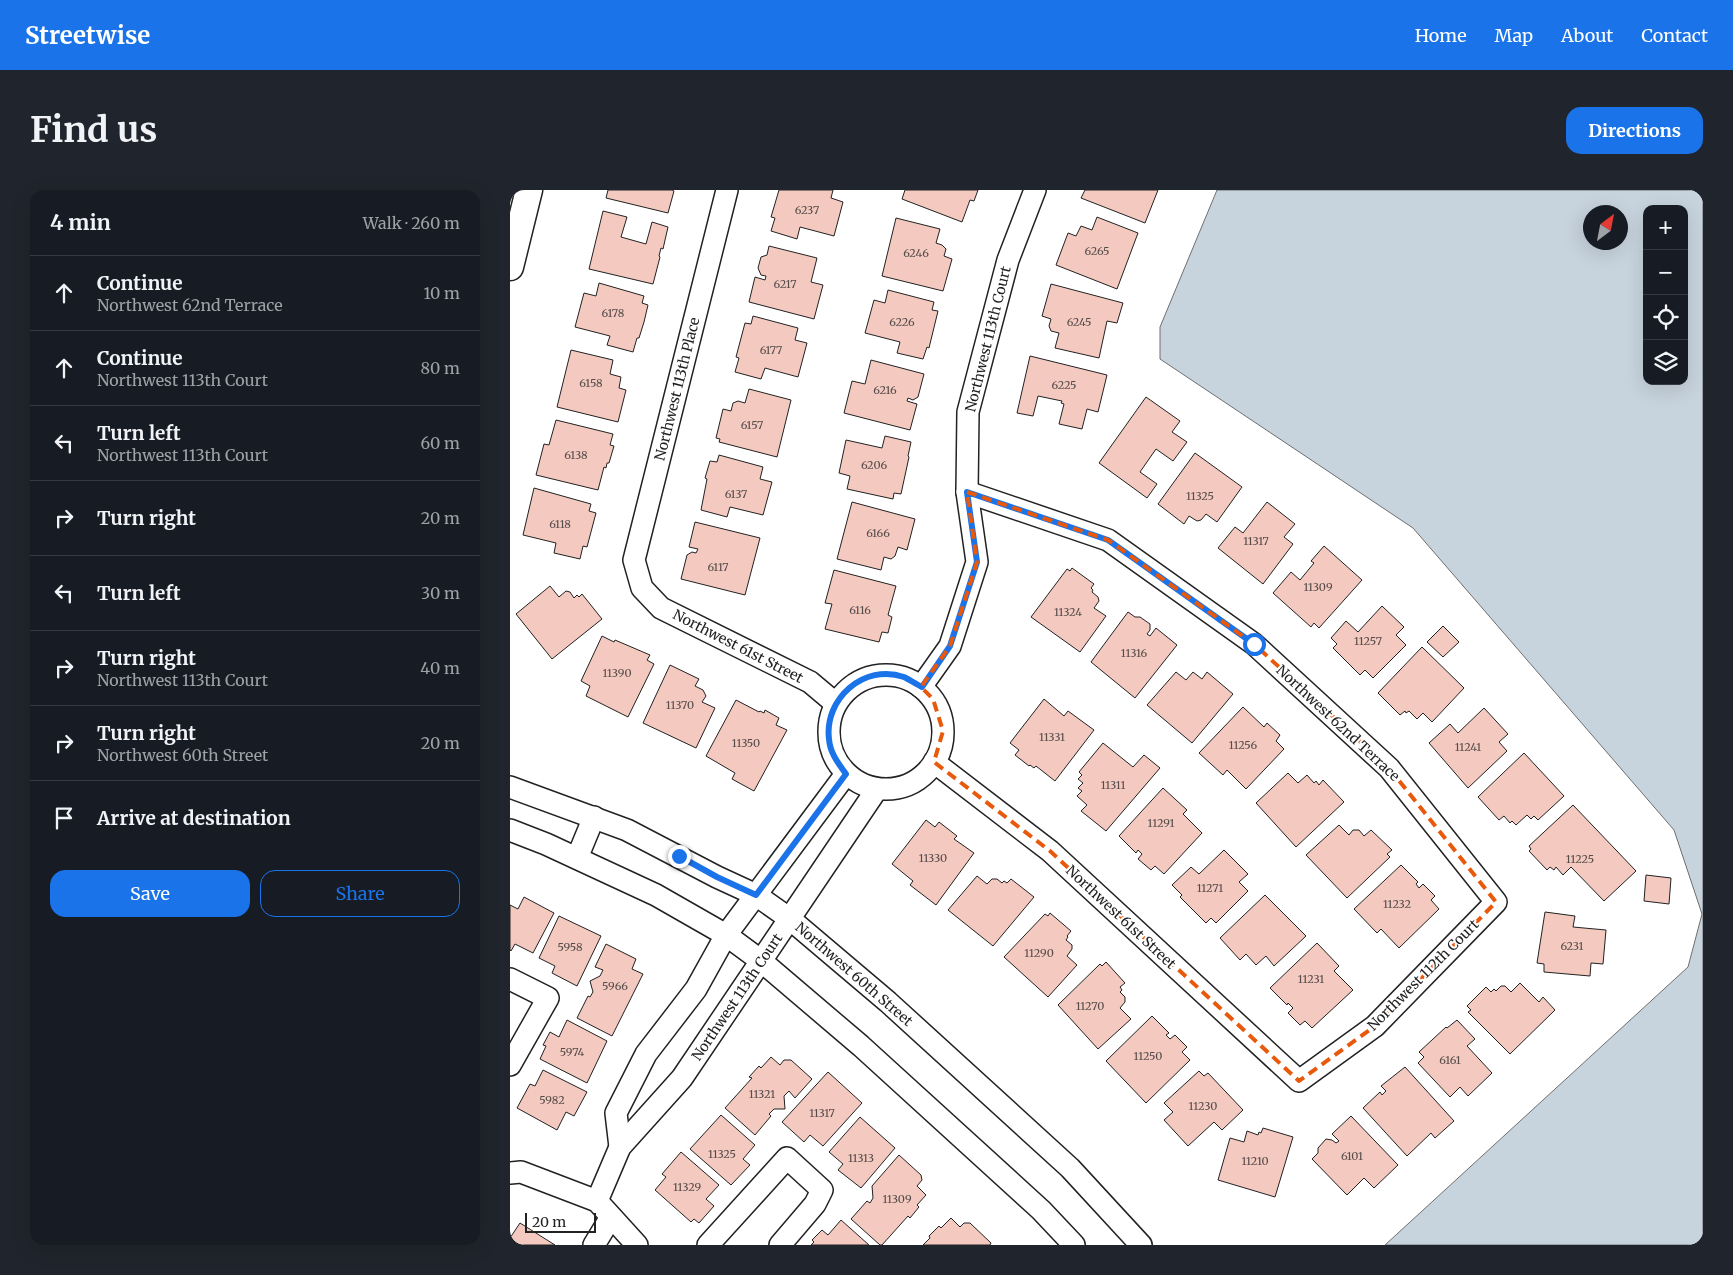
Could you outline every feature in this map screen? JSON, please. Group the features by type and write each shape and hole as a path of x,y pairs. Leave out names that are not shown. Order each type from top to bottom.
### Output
{"street":[{"path":"510,267 515,222 528,190"},
{"name":"Northwest 113th Place","path":"642,588 634,560 727,190"},
{"name":"Northwest 113th Court","path":"922,687 950,646 977,562 967,492 968,412 1008,260 1035,190"},
{"name":"Northwest 62nd Terrace","path":"967,492 1108,540 1254,644 1389,768 1496,902"},
{"name":"Northwest 61st Street","path":"642,588 662,608 810,682 835,703"},
{"path":"884,674 904,677 922,687 933,699 940,714 944,731 941,747 934,762 924,775 910,784 894,789 877,789 860,784 846,774 834,758 829,740 829,721 835,703 848,688 865,678 884,674"},
{"name":"Northwest 61st Street","path":"934,762 1050,850 1299,1082"},
{"name":"Northwest 113th Court","path":"620,1147 616,1113 646,1054 696,989 726,934 846,774"},
{"name":"Northwest 60th Street","path":"510,787 627,830 756,895 790,919 888,1002 1070,1168 1141,1245"},
{"name":"Northwest 113th Court","path":"597,1201 620,1147 682,1078 877,789"},
{"path":"577,858 594,817"},
{"path":"510,830 546,844 656,895 726,934 760,960 875,1059 1041,1210 1074,1245"},
{"name":"Northwest 112th Court","path":"1299,1082 1375,1026 1496,902"},
{"path":"510,979 548,998 510,1065"},
{"path":"708,1245 787,1158 822,1190 815,1204 780,1245"},
{"path":"510,1173 521,1172 597,1201 637,1245"},
{"path":"594,1245 611,1217"}],"highlighted area":[{"path":"967,492 1108,540 1254,644 1389,768 1496,902 1375,1026 1299,1081 1050,851 934,762 943,731 933,699 921,687 950,646 977,562"}],"shaded area":[{"path":"1217,190 1703,190 1703,1245 1385,1245 1688,967 1702,914 1674,830 1413,528 1160,359 1160,327"}],"building":[{"path":"608,190 674,191 668,213 606,198"},
{"path":"779,190 833,190 831,198 843,202 834,236 800,227 797,239 771,231 775,218 771,217"},
{"path":"905,190 978,190 974,201 970,200 962,222 902,199"},
{"path":"1085,190 1158,190 1145,223 1081,198"},
{"path":"603,211 627,217 621,237 646,244 652,222 668,227 653,284 589,269"},
{"path":"1097,217 1138,233 1117,289 1056,265 1068,233 1076,236 1081,226 1092,230"},
{"path":"896,218 940,229 936,243 946,249 944,256 952,259 943,291 882,276"},
{"path":"769,246 817,258 811,282 823,285 814,319 749,302 755,277 765,280 766,276 761,275 758,268 761,257 767,255"},
{"path":"599,283 644,296 642,303 648,305 633,352 607,345 610,336 575,327 584,293 596,296"},
{"path":"1051,284 1123,303 1117,323 1107,321 1099,358 1055,348 1059,333 1051,331 1049,326 1051,319 1042,316"},
{"path":"888,290 934,302 932,310 938,311 929,348 927,347 923,359 897,353 900,342 865,333 874,300 885,303"},
{"path":"753,316 798,328 795,340 807,343 798,377 765,368 761,379 735,372 739,358 736,357 745,323 751,324"},
{"path":"571,350 613,360 610,374 621,377 619,388 626,390 618,422 557,407"},
{"path":"1030,356 1107,375 1098,412 1087,409 1082,429 1059,424 1064,404 1061,403 1062,401 1038,396 1033,416 1017,413"},
{"path":"871,360 924,374 918,397 913,400 908,398 907,401 917,404 910,430 844,413 852,381 865,384"},
{"path":"749,389 791,400 777,457 719,442 720,439 716,438 723,409 731,411 733,403 738,401 745,403"},
{"path":"1146,397 1180,421 1172,432 1187,442 1173,461 1156,449 1140,472 1157,484 1147,498 1099,463"},
{"path":"556,420 613,434 610,445 614,446 609,463 607,463 606,468 604,467 598,490 536,475 544,444 549,445"},
{"path":"885,436 911,442 901,494 894,493 893,499 847,489 850,476 839,473 846,440 882,448"},
{"path":"1195,453 1242,487 1217,522 1206,514 1201,520 1197,521 1189,516 1184,524 1158,504"},
{"path":"719,455 763,467 760,479 772,482 763,515 730,507 727,517 701,510 707,479 705,478 710,461 717,462"},
{"path":"534,488 591,504 589,511 596,513 587,547 583,546 580,559 554,553 556,543 523,535"},
{"path":"852,502 915,519 907,550 898,547 895,556 891,559 884,557 881,570 837,559"},
{"path":"1267,502 1295,524 1284,537 1293,544 1263,584 1218,548 1235,527 1243,533"},
{"path":"695,522 760,538 745,595 681,579 687,555 692,552 696,553 698,549 689,547"},
{"path":"1324,546 1362,580 1319,628 1314,623 1311,627 1273,593 1291,572 1300,580 1314,563 1311,561"},
{"path":"1072,568 1094,584 1091,588 1092,592 1098,597 1099,601 1094,608 1106,616 1080,652 1031,617 1067,569 1070,571"},
{"path":"834,570 896,586 888,615 892,617 888,633 882,632 879,642 825,629 832,604 825,603"},
{"path":"550,586 559,597 566,591 570,592 574,598 582,594 602,619 552,659 516,614"},
{"path":"1382,606 1404,627 1396,635 1406,645 1373,678 1365,670 1360,675 1333,648 1337,644 1331,638 1346,621 1358,632"},
{"path":"1128,612 1150,624 1150,630 1147,634 1150,636 1156,628 1177,645 1135,698 1091,662"},
{"path":"1443,626 1459,642 1443,657 1427,642"},
{"path":"602,636 650,655 647,660 654,664 628,717 586,696 590,686 581,681"},
{"path":"1422,647 1464,688 1432,722 1423,713 1417,719 1409,711 1406,713 1405,711 1400,715 1378,693"},
{"path":"670,665 699,679 695,686 703,690 706,696 702,702 715,708 696,748 643,723"},
{"path":"1176,672 1186,680 1193,672 1202,679 1207,672 1233,694 1192,743 1147,705"},
{"path":"1044,699 1064,716 1068,711 1094,730 1055,781 1036,766 1034,768 1029,766 1015,755 1019,750 1010,743"},
{"path":"736,700 759,712 764,713 765,710 779,718 776,725 787,730 754,791 732,779 735,773 706,756"},
{"path":"1243,707 1264,727 1267,723 1280,735 1276,741 1284,749 1246,789 1227,770 1223,775 1199,753"},
{"path":"1484,708 1508,734 1499,742 1507,751 1468,788 1429,743 1450,724 1458,733"},
{"path":"1103,743 1133,767 1144,755 1160,768 1106,831 1081,811 1087,805 1077,796 1082,791 1078,788 1083,783 1078,779 1082,775 1079,772"},
{"path":"1524,753 1564,796 1538,820 1534,816 1531,819 1527,815 1516,825 1512,821 1510,823 1504,816 1499,820 1478,797"},
{"path":"1288,773 1298,783 1307,775 1314,783 1316,781 1319,785 1323,780 1344,802 1296,847 1256,803"},
{"path":"1163,788 1187,810 1183,814 1202,833 1164,874 1155,866 1151,870 1138,859 1142,854 1138,850 1136,853 1119,836"},
{"path":"1573,805 1636,871 1604,901 1571,867 1563,875 1556,867 1554,870 1550,867 1547,870 1529,851 1531,849 1529,846"},
{"path":"926,820 935,827 939,822 957,836 954,839 974,853 936,905 910,885 913,881 892,864"},
{"path":"1339,825 1349,835 1353,830 1359,830 1364,836 1371,830 1392,850 1387,854 1390,857 1347,898 1306,855"},
{"path":"1224,850 1248,874 1239,882 1248,891 1216,923 1211,918 1206,923 1180,897 1182,895 1172,885 1191,867 1199,874"},
{"path":"1401,865 1418,882 1416,884 1419,888 1423,884 1435,896 1431,900 1439,909 1399,948 1381,929 1377,933 1354,909"},
{"path":"1646,875 1671,878 1669,904 1644,901"},
{"path":"977,876 987,884 992,879 1007,883 1011,879 1034,897 993,946 948,910"},
{"path":"1265,895 1306,936 1274,966 1266,956 1256,965 1246,954 1240,960 1220,938"},
{"path":"524,897 554,913 533,953 515,944 510,950 510,905 518,909"},
{"path":"1545,912 1575,916 1573,927 1606,930 1603,964 1591,963 1590,976 1544,972 1544,964 1537,963"},
{"path":"1050,913 1071,931 1066,940 1072,945 1072,949 1067,956 1077,965 1048,997 1004,957 1045,914 1048,916"},
{"path":"559,916 601,936 577,986 552,973 555,966 539,958"},
{"path":"1317,943 1339,966 1334,971 1353,990 1312,1028 1305,1021 1300,1025 1288,1013 1293,1008 1288,1003 1287,1005 1270,988"},
{"path":"606,944 636,959 632,969 643,974 612,1036 577,1018 588,996 590,997 593,992 590,981 600,976 603,970 595,967"},
{"path":"1106,962 1125,983 1120,987 1122,990 1120,992 1125,997 1125,1002 1120,1008 1131,1019 1098,1049 1058,1005 1100,964 1102,966"},
{"path":"1520,983 1539,1002 1543,997 1555,1010 1510,1054 1468,1012 1471,1010 1467,1006 1486,987 1491,992 1494,989 1496,991 1501,986 1505,986 1511,992"},
{"path":"1152,1016 1169,1033 1166,1035 1170,1039 1175,1035 1187,1047 1182,1052 1190,1060 1146,1103 1106,1061"},
{"path":"567,1020 607,1041 587,1083 540,1059 546,1046 543,1045 550,1032 559,1037"},
{"path":"1457,1020 1475,1039 1467,1046 1492,1073 1468,1096 1460,1087 1450,1097 1418,1063 1424,1057 1419,1052 1446,1027"},
{"path":"771,1057 780,1065 784,1060 791,1060 812,1079 795,1098 789,1091 784,1096 785,1109 774,1109 769,1114 771,1116 755,1135 725,1108 752,1078 749,1077"},
{"path":"1405,1067 1454,1121 1435,1138 1431,1133 1407,1156 1363,1108 1380,1092 1382,1095 1386,1091 1381,1086"},
{"path":"543,1070 587,1092 574,1116 566,1112 557,1130 517,1108 530,1084 535,1086"},
{"path":"1199,1071 1204,1076 1208,1073 1243,1110 1222,1130 1214,1122 1188,1146 1164,1120 1173,1112 1164,1103"},
{"path":"828,1072 862,1103 823,1146 810,1135 804,1142 782,1122"},
{"path":"721,1115 755,1145 743,1159 750,1165 731,1185 690,1149"},
{"path":"1351,1116 1398,1165 1374,1188 1364,1178 1347,1195 1312,1159 1326,1139 1336,1143 1339,1141 1332,1134"},
{"path":"860,1117 895,1148 861,1188 838,1170 843,1164 829,1152"},
{"path":"1263,1128 1293,1137 1275,1197 1218,1180 1230,1138 1244,1142 1247,1131 1258,1135"},
{"path":"681,1152 719,1185 706,1199 714,1206 699,1223 694,1219 691,1222 655,1190 666,1177 662,1174"},
{"path":"899,1155 921,1175 922,1180 917,1186 926,1195 917,1205 919,1207 910,1218 908,1216 880,1245 851,1219 867,1201 870,1203 873,1198 872,1186"},
{"path":"951,1218 960,1227 964,1223 970,1223 991,1243 990,1245 923,1245 939,1226 941,1228"},
{"path":"841,1220 869,1245 811,1245 814,1242 812,1240 822,1230 828,1235"},
{"path":"520,1223 555,1245 510,1245 510,1238"}],"route":[{"path":"679,856 717,877 756,895 846,774 834,758 829,740 829,721 835,703 848,688 865,678 884,674 904,677 922,687 950,646 977,562 967,492 1108,540 1254,644"}]}
